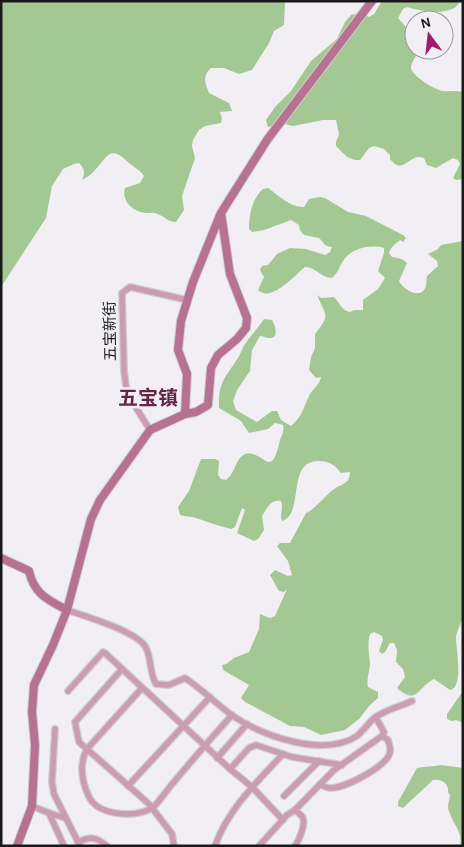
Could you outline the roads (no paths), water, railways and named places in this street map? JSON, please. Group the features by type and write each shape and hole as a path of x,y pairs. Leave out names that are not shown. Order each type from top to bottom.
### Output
{"street":[{"path":"185,414 187,374 178,350 182,321 193,282 221,214 267,140 372,1"},
{"path":"17,846 32,806 35,745 32,712 34,685 67,610 91,519 100,500 150,430 185,414 196,412 208,405 211,368 218,355 237,339 246,328 247,318 230,274 221,214"},
{"name":"五宝新街","path":"150,430 127,393 124,372 122,293 130,287 188,300"},
{"path":"1,558 29,571 30,577 42,597 67,610 110,624 141,641 146,648 153,679 156,684 160,686 169,685 184,678 232,715 253,728 298,743 338,743 357,736 382,713 412,702"},
{"path":"68,691 103,652 217,758 252,787 283,820"},
{"path":"122,669 75,722 79,742 152,808 172,834 174,846"},
{"path":"142,688 87,749 83,757 82,772 84,786 91,800 106,810 120,814 132,814 152,808 232,715"},
{"path":"128,786 210,698"},
{"path":"259,846 320,784 342,765 382,736 384,732 376,718"},
{"path":"217,758 247,724"},
{"path":"55,729 52,782 54,794 79,844 89,837 96,838 107,846"},
{"path":"320,784 332,788 364,776 379,766 389,756 391,751 388,740 382,736"},
{"path":"230,769 248,748 256,744 292,757 342,765"},
{"path":"215,846 226,821 252,787 283,754"},
{"path":"284,796 319,761"},
{"path":"32,806 49,814 65,818"},
{"path":"295,810 302,815 304,820 299,840 295,846"},
{"path":"49,814 64,846"}],"district":[{"name":"五宝镇","path":"148,398"}]}
